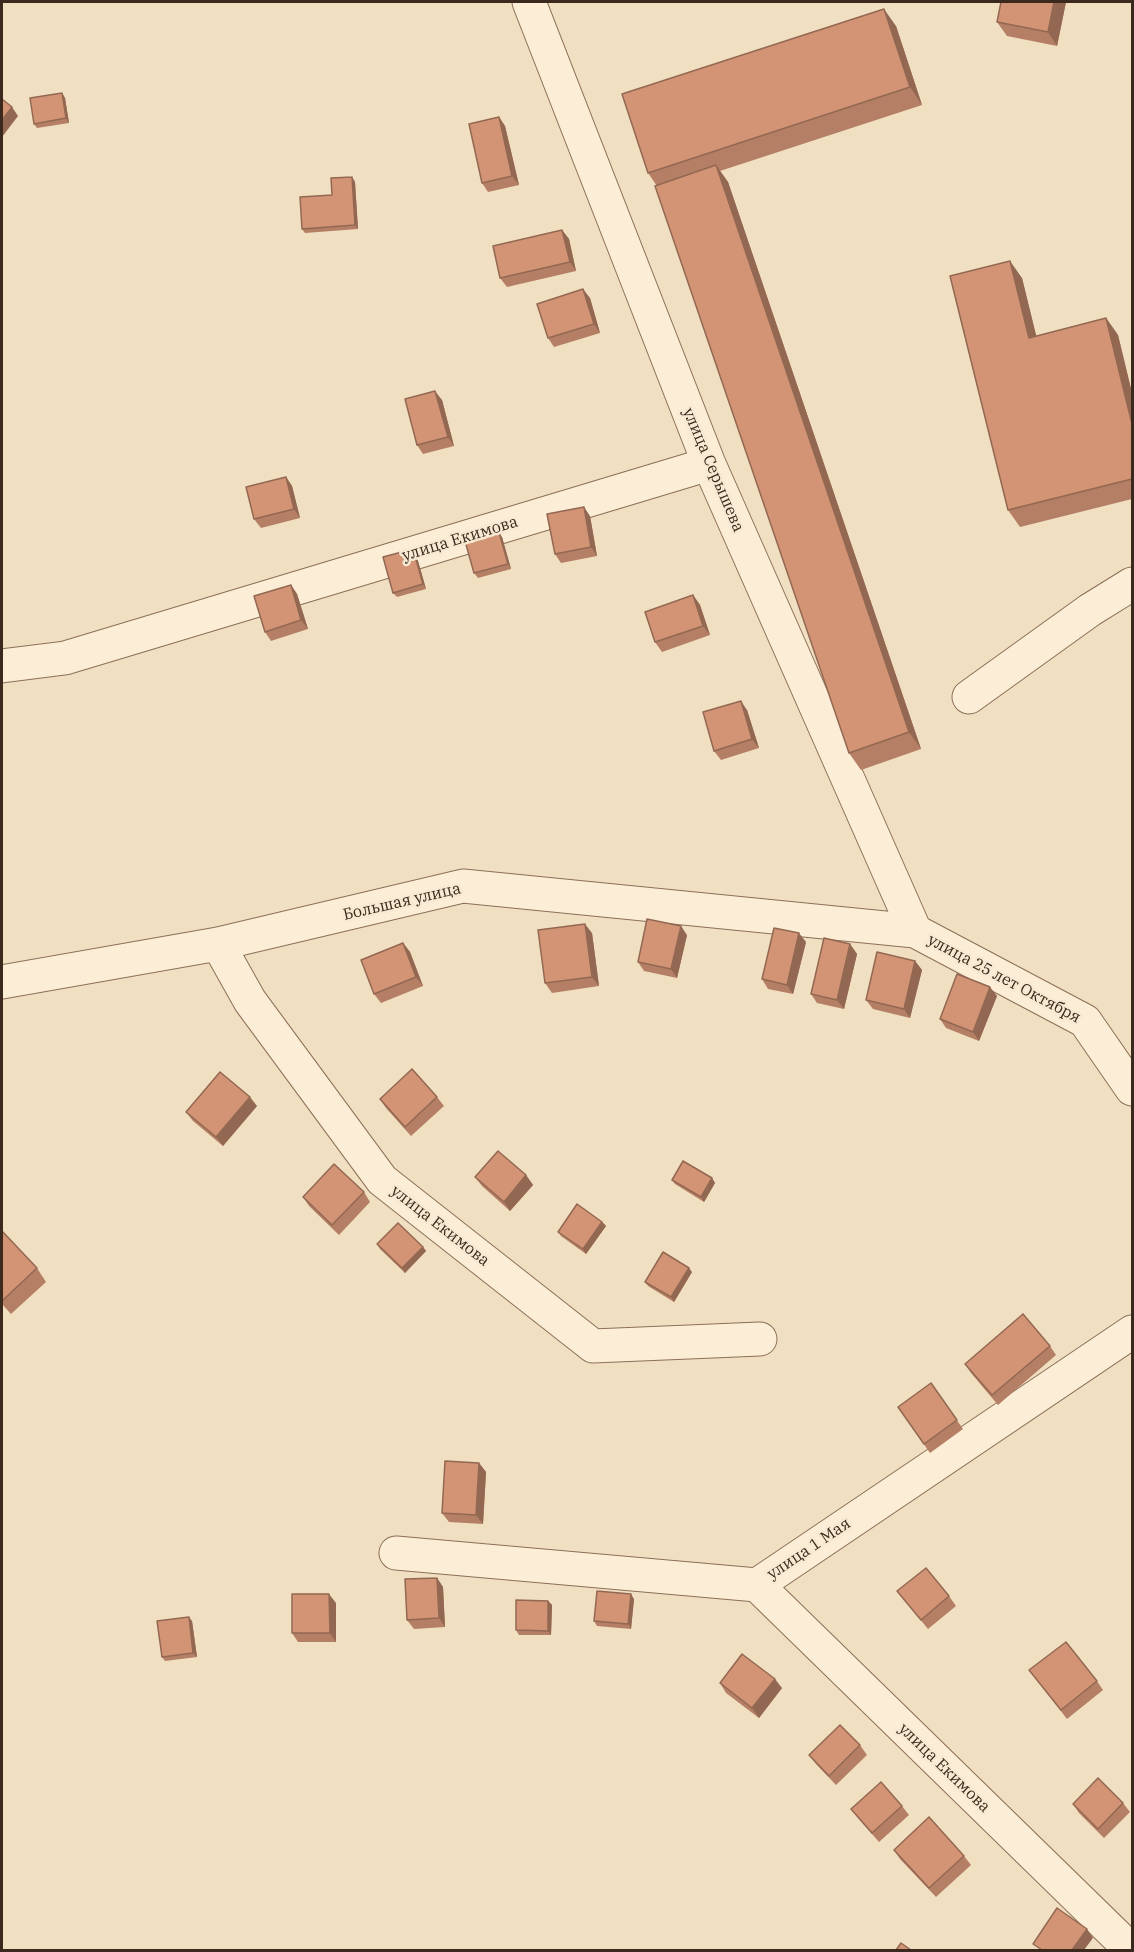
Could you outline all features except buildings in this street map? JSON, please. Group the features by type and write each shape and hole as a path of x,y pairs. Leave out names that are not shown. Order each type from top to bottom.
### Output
{"street":[{"name":"улица Серышева","path":"529,2 709,464 915,931"},
{"name":"улица Екимова","path":"2,666 65,658 709,464"},
{"path":"969,697 1090,610 1132,584"},
{"name":"Большая улица","path":"2,982 218,944 463,886 915,931"},
{"name":"улица 25 лет Октября","path":"915,931 1085,1021 1132,1089"},
{"name":"улица Екимова","path":"218,944 250,1001 382,1180 593,1346 760,1340"},
{"name":"улица 1 Мая","path":"396,1552 757,1585 1132,1332"},
{"name":"улица Екимова","path":"757,1585 1132,1950"}]}
